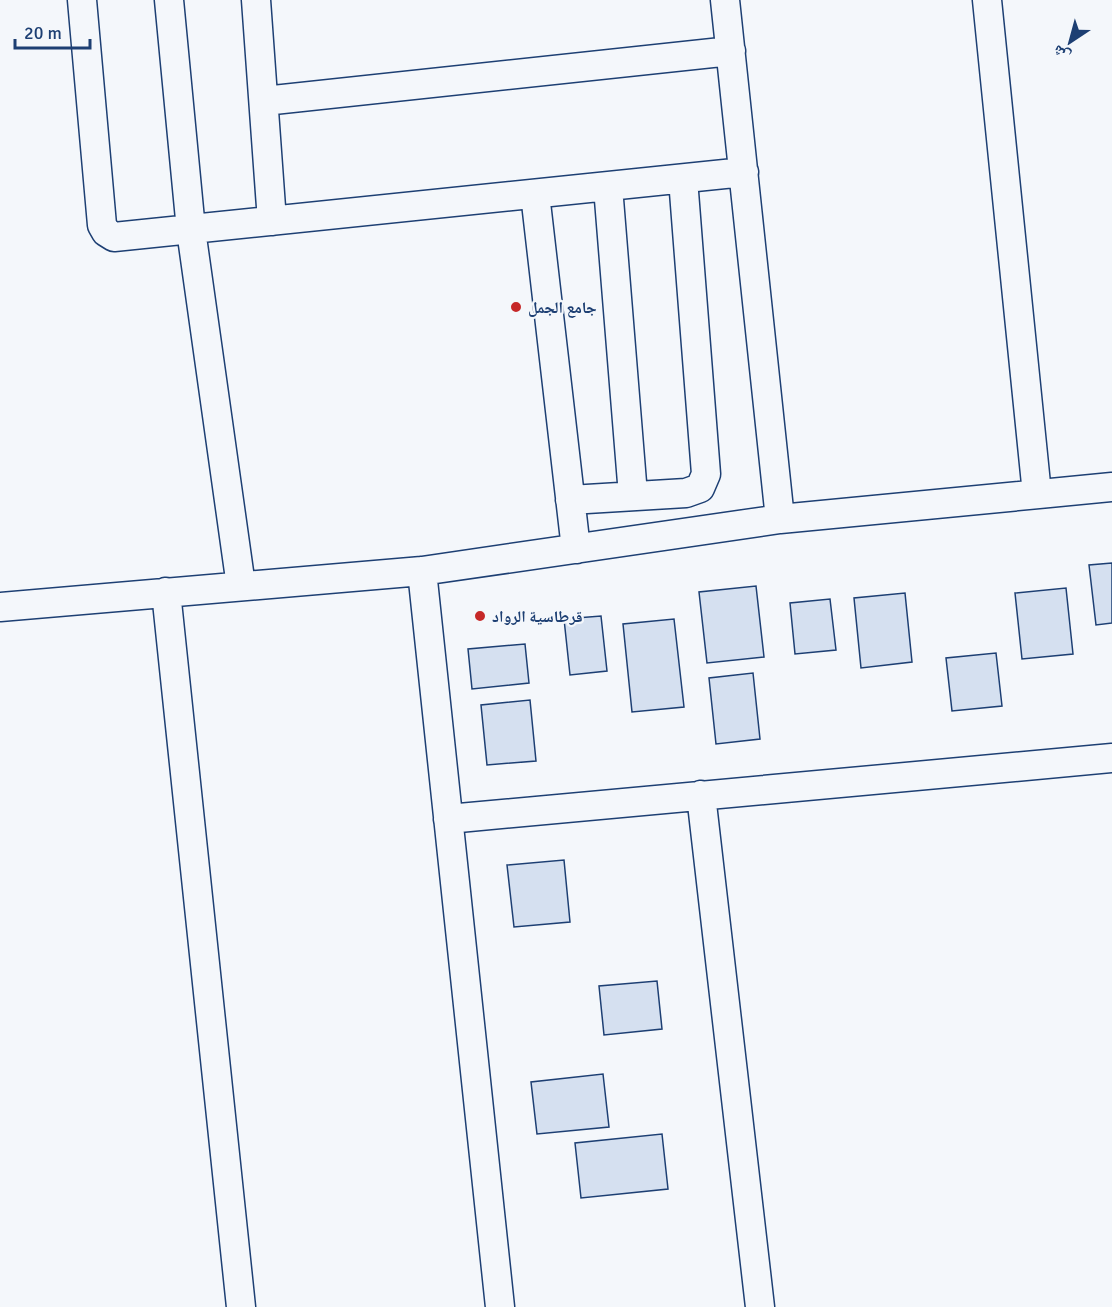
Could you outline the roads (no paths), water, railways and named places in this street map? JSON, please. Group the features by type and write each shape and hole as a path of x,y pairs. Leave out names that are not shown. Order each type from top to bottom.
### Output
{"street":[{"path":"82,0 102,225 106,232 114,237 744,172"},
{"path":"169,0 192,230 241,586"},
{"path":"256,0 272,221"},
{"path":"725,0 780,519"},
{"path":"987,0 1037,494"},
{"path":"264,101 731,51"},
{"path":"570,500 686,493 700,488 706,474 683,179"},
{"path":"608,187 633,495"},
{"path":"535,194 576,549"},
{"path":"0,607 422,571 780,519 1112,487"},
{"path":"422,571 500,1307"},
{"path":"166,592 242,1307"},
{"path":"448,819 1112,758"},
{"path":"701,795 760,1307"}],"place":[{"name":"جامع الجمل","path":"516,307"},
{"name":"قرطاسية الرواد","path":"480,616"}]}
